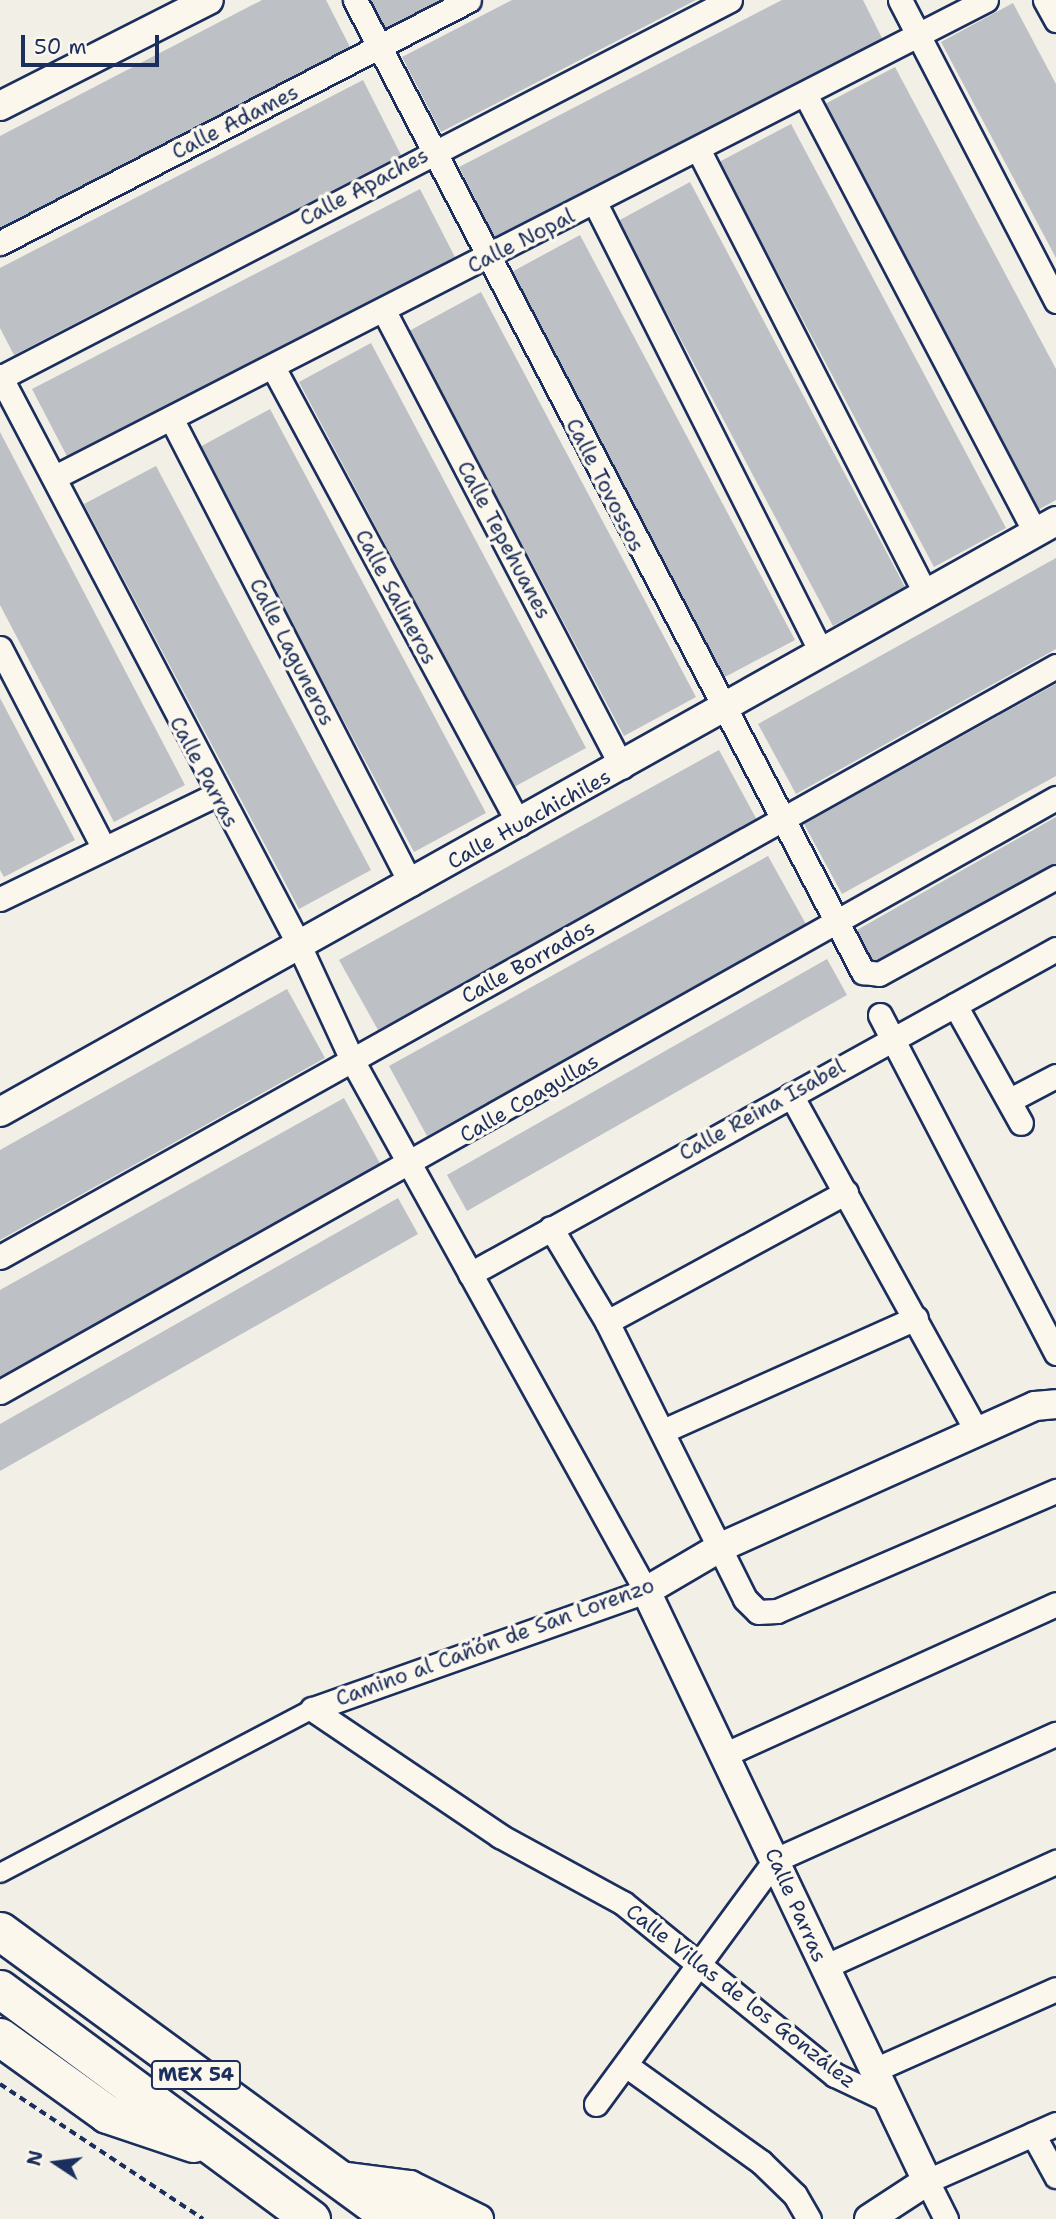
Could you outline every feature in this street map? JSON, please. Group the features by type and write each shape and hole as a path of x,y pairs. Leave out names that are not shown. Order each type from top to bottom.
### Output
{"highway":[{"name":"MEX 54","path":"0,1931 393,2219"},
{"name":"MEX 54","path":"0,1989 209,2147 311,2219"},
{"path":"0,2037 107,2114 209,2147"},
{"path":"341,2182 436,2219"}],"street":[{"path":"0,106 209,0"},
{"name":"Calle Tovossos","path":"355,0 377,48 779,822 860,967 869,976 879,974 1056,877"},
{"name":"Calle Adames","path":"0,243 469,0"},
{"name":"Calle Apaches","path":"0,377 432,151 730,0"},
{"path":"900,0 1056,301"},
{"name":"Calle Nopal","path":"55,477 385,313 487,257 699,151 804,93 986,0"},
{"path":"1045,0 1056,20"},
{"path":"804,93 1046,527"},
{"path":"699,151 925,593"},
{"path":"595,203 821,652"},
{"name":"Calle Tepehuanes","path":"385,313 622,767"},
{"name":"Calle Salineros","path":"274,369 519,824"},
{"name":"Calle Parras","path":"0,377 55,477 215,795 298,943 352,1060 646,1591 728,1753 872,2071 946,2219"},
{"name":"Calle Laguneros","path":"172,419 411,884"},
{"name":"Calle Huachichiles","path":"0,1112 298,943 622,767 925,593 1046,527"},
{"path":"0,648 102,845"},
{"name":"Calle Borrados","path":"0,1257 1056,666"},
{"path":"0,899 102,845 215,795"},
{"name":"Calle Coagullas","path":"0,1392 410,1166 1056,799"},
{"name":"Calle Reina Isabel","path":"470,1274 892,1037 1056,949"},
{"path":"955,1005 1021,1123"},
{"path":"880,1015 1056,1353"},
{"path":"1010,1100 1056,1076"},
{"path":"792,1095 977,1432"},
{"path":"607,1322 846,1192"},
{"path":"551,1228 607,1322 751,1607 777,1611 1056,1491"},
{"path":"663,1431 916,1318"},
{"name":"Camino al Cañón de San Lorenzo","path":"0,1873 312,1709 646,1591 721,1547 1051,1400"},
{"path":"728,1753 1056,1604"},
{"name":"Calle Villas de los González","path":"312,1709 500,1836 623,1903 699,1969 835,2075 888,2100"},
{"path":"596,2104 699,1969 775,1860 1056,1734"},
{"path":"824,1967 1056,1862"},
{"path":"872,2071 1056,1989"},
{"path":"627,2066 761,2162 795,2195 809,2219"},
{"path":"869,2219 927,2182 1056,2124"},
{"path":"1033,2134 1056,2176"},
{"path":"341,2182 410,2185 479,2219"}],"path":[{"path":"0,2084 204,2219"}],"building":[{"path":"262,0 326,0 351,49 0,231 0,136"},
{"path":"370,0 442,0 385,30"},
{"path":"512,0 696,0 441,132 402,57"},
{"path":"782,0 863,0 884,42 497,242 459,167"},
{"path":"1013,3 1056,84 1056,258 941,42"},
{"path":"895,67 1056,369 1056,500 1038,510 823,105"},
{"path":"363,80 401,155 14,355 0,328 0,268"},
{"path":"791,124 1006,528 934,567 719,162"},
{"path":"690,182 905,587 833,626 618,221"},
{"path":"420,189 458,263 71,464 32,389"},
{"path":"580,235 795,640 723,678 508,274"},
{"path":"481,292 696,697 624,736 409,331"},
{"path":"371,343 586,748 514,787 299,382"},
{"path":"270,409 486,813 414,852 198,448"},
{"path":"0,432 185,785 114,822 0,605"},
{"path":"156,466 371,870 299,909 84,504"},
{"path":"1056,558 1056,649 796,794 758,724"},
{"path":"1056,684 1056,776 842,894 804,824"},
{"path":"0,698 75,840 4,877 0,870"},
{"path":"719,750 757,820 378,1030 339,960"},
{"path":"1056,817 1056,865 871,970 850,934"},
{"path":"768,856 807,926 427,1136 389,1066"},
{"path":"827,959 847,995 467,1211 447,1175"},
{"path":"287,989 325,1058 0,1240 0,1150"},
{"path":"344,1098 382,1167 0,1381 0,1290"},
{"path":"398,1198 418,1234 0,1471 0,1424"}]}
